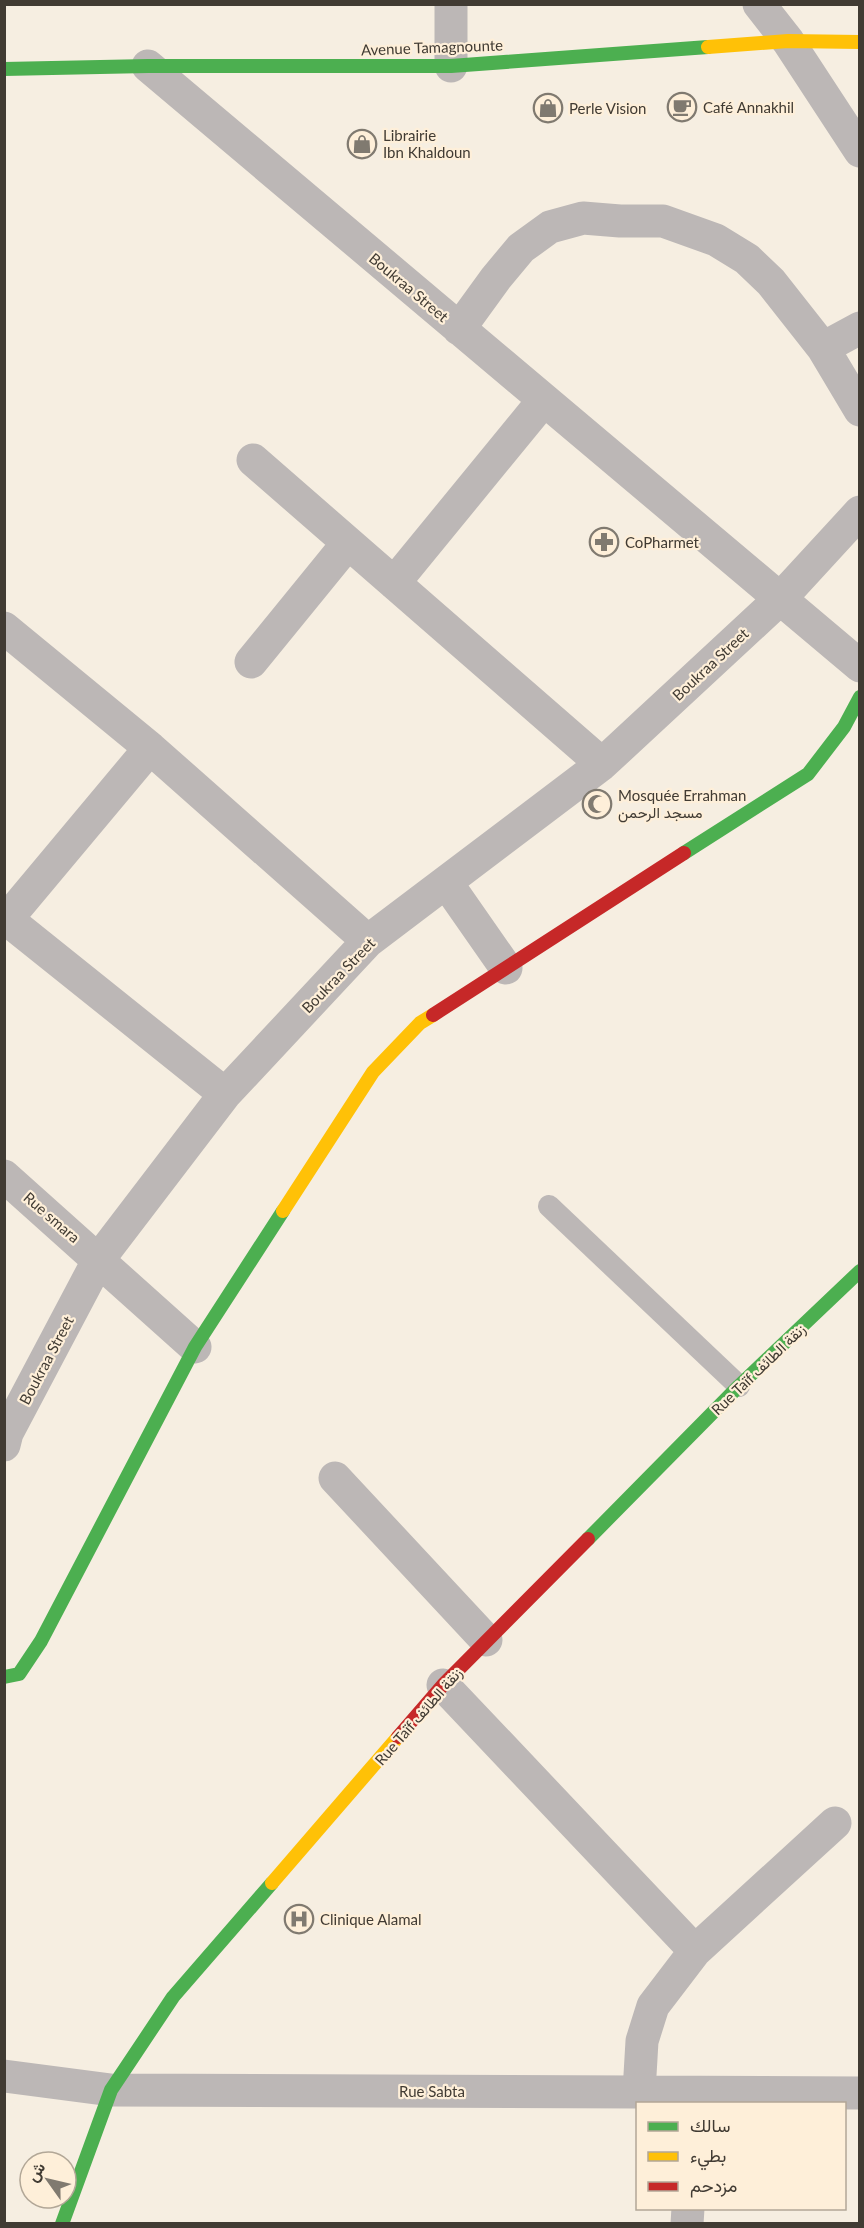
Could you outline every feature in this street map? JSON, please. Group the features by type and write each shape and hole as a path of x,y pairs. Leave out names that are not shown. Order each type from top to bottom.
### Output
{"street":[{"path":"451,4 451,66"},
{"path":"759,4 789,40 860,151"},
{"name":"Avenue Tamagnounte","path":"4,69 148,66 451,66 789,40 860,42"},
{"name":"Boukraa Street","path":"148,66 860,666"},
{"path":"459,329 496,278 521,249 550,227 583,218 663,221 716,240 747,259 771,282 823,348 860,410"},
{"path":"823,348 860,328"},
{"path":"394,583 543,401"},
{"path":"253,460 602,764"},
{"path":"780,599 860,512"},
{"path":"251,662 348,543"},
{"name":"Boukraa Street","path":"4,1445 7,1433 99,1259 225,1094 368,941 602,764 780,599"},
{"path":"4,628 150,748 368,941"},
{"path":"4,1677 19,1674 41,1641 195,1347 373,1072 420,1023 808,774 844,728 860,697"},
{"path":"150,748 6,918 225,1094"},
{"path":"446,882 506,968"},
{"name":"Rue smara","path":"4,1176 195,1347"},
{"name":"Rue Taïf زنقة الطائف","path":"62,2223 111,2090 173,1997 443,1685 739,1386 860,1271"},
{"path":"334,1478 486,1640"},
{"path":"443,1685 695,1951"},
{"path":"639,2092 642,2041 653,2006 695,1951 835,1823"},
{"name":"Rue Sabta","path":"4,2076 111,2090 639,2092 690,2098 860,2093"}],"lane":[{"path":"549,1206 739,1386"}],"traffic: fast":[{"path":"4,69 148,66 451,66 708,47"},
{"path":"684,853 808,774 844,727 860,697"},
{"path":"4,1677 19,1674 41,1641 195,1347 283,1211"},
{"path":"588,1539 739,1386 860,1271"},
{"path":"62,2224 111,2090 173,1997 272,1883"}],"traffic: slow":[{"path":"708,47 788,41 860,42"},
{"path":"283,1211 373,1072 420,1023 433,1015"},
{"path":"272,1883 398,1737"}],"traffic: jam":[{"path":"433,1015 684,853"},
{"path":"398,1737 443,1685 588,1539"}],"place":[{"name":"Café Annakhil","path":"682,107"},
{"name":"Perle Vision","path":"548,108"},
{"name":"Librairie Ibn Khaldoun","path":"362,144"},
{"name":"CoPharmet","path":"604,542"},
{"name":"Mosquée Errahman مسجد الرحمن","path":"597,804"},
{"name":"Clinique Alamal","path":"299,1919"}]}
